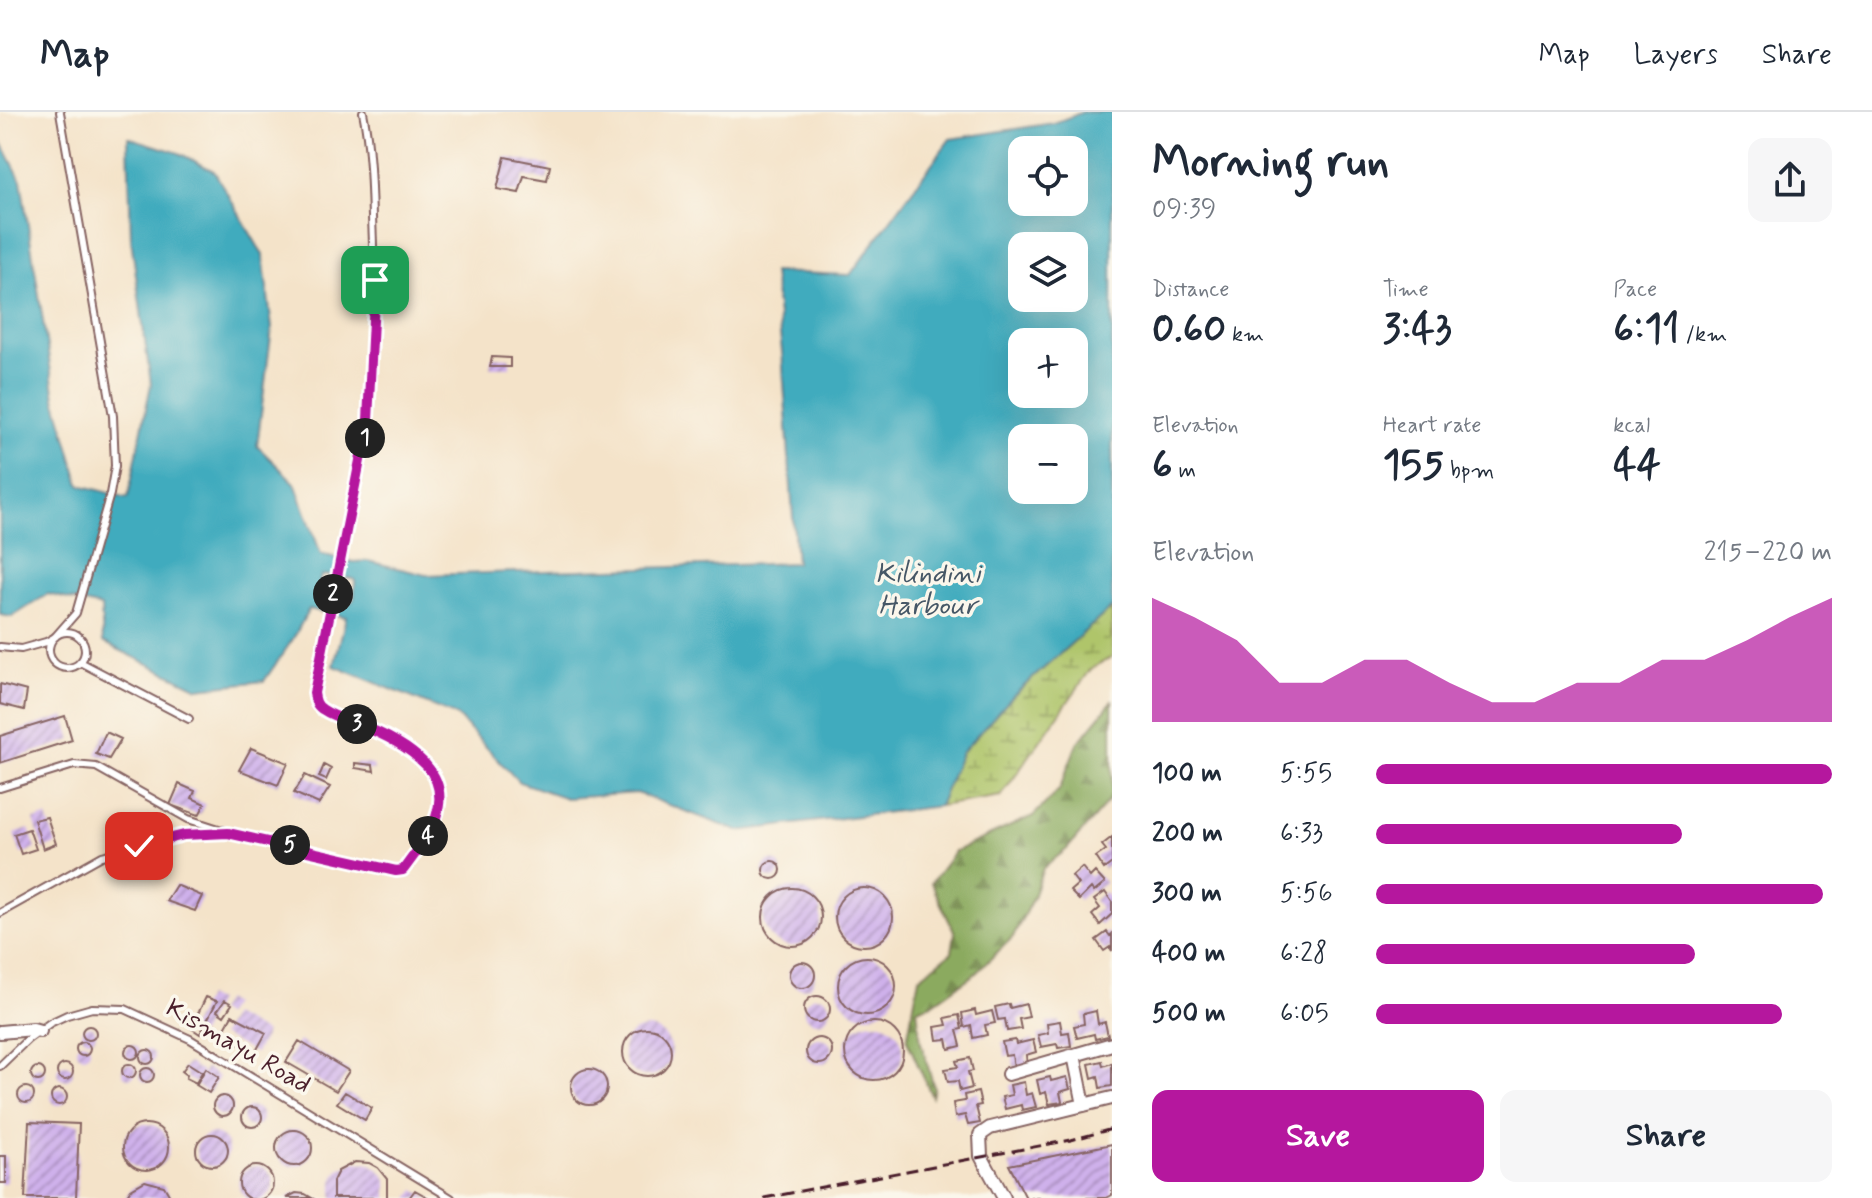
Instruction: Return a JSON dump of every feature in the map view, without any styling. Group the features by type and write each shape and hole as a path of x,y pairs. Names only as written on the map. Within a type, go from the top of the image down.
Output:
{"street":[{"path":"0,1032 40,1031"},
{"path":"1008,1074 1112,1044"},
{"path":"1074,1055 1084,1105"},
{"path":"1004,1198 981,1156 980,1135 990,1128 1112,1098"}],"lane":[{"path":"0,647 35,647 55,637 69,633 79,637 84,652 80,662 65,668 53,661 49,649 55,637 76,613 81,602 115,466 113,416 60,112"},
{"path":"0,788 74,765 96,767 188,819 228,833 396,871 403,870 430,834 440,801 440,787 434,774 413,752 315,703 315,679 368,420 372,376 375,280 370,171 363,112"},
{"path":"80,662 189,719"},
{"path":"0,913 102,856 184,835 228,833"},
{"name":"Kismayu Road","path":"0,1066 40,1031 67,1015 92,1008 125,1009 190,1039 451,1198"}],"green space":[{"path":"1112,607 1112,657 1091,669 1001,796 939,806 961,753 1014,695"},
{"path":"1112,701 1112,797 1067,849 1043,868 1013,937 976,973 932,1004 917,1009 921,1043 934,1087 932,1097 907,1040 919,978 952,952 955,933 931,883 955,851 1033,816 1059,790 1077,744"}],"water":[{"name":"Kilindini Harbour","path":"1083,112 1112,112 1112,607 1014,695 961,753 939,806 738,831 637,793 566,798 519,782 457,716 334,666 346,617 309,609 264,681 198,688 103,642 101,607 48,594 12,617 0,615 0,139 21,180 55,398 80,485 128,498 151,384 131,239 128,137 179,153 214,171 263,255 272,328 257,446 295,483 321,554 426,575 796,563 782,352 773,272 850,275 950,139 1054,123","holes":["321,576 353,579 354,599 349,604 316,596"]}],"building":[{"path":"505,157 550,166 547,180 524,176 519,193 497,189"},
{"path":"492,357 510,358 510,367 490,367"},
{"path":"0,684 27,691 24,710 0,704"},
{"path":"65,716 72,740 0,763 0,736"},
{"path":"106,732 121,739 109,759 96,754"},
{"path":"251,748 288,763 278,785 239,770"},
{"path":"355,763 373,765 374,771 355,768"},
{"path":"324,765 331,769 326,780 319,777"},
{"path":"305,775 330,787 319,804 294,793"},
{"path":"179,784 195,791 192,798 205,804 199,815 170,805"},
{"path":"47,817 56,844 43,849 34,820"},
{"path":"29,829 36,849 21,854 14,834"},
{"path":"1112,837 1112,863 1104,869 1096,857 1106,850 1102,845"},
{"path":"768,861 776,861 781,870 779,877 768,879 763,874 763,866"},
{"path":"1082,867 1090,877 1095,872 1105,883 1094,892 1091,888 1079,900 1070,891 1078,884 1072,876"},
{"path":"176,885 202,896 195,911 166,901"},
{"path":"792,888 813,896 821,917 813,938 792,946 771,938 763,917 771,896"},
{"path":"864,888 885,896 893,917 885,938 864,946 843,938 835,917 843,896"},
{"path":"1105,892 1112,902 1112,914 1100,925 1092,915 1100,908 1094,900"},
{"path":"1107,932 1110,936 1112,934 1112,951 1110,947 1104,951 1096,940"},
{"path":"867,957 888,965 896,986 888,1007 867,1015 846,1007 838,986 846,965"},
{"path":"802,962 811,966 815,975 811,984 802,988 793,984 789,975 793,966"},
{"path":"817,996 826,1000 830,1009 826,1018 817,1022 808,1018 804,1009 808,1000"},
{"path":"206,997 217,1001 200,1034 191,1028"},
{"path":"225,1000 232,1004 224,1016 217,1011"},
{"path":"1009,1004 1010,1008 1026,1004 1029,1017 1019,1019 1021,1029 1007,1031 1005,1019 998,1020 995,1007"},
{"path":"975,1010 976,1015 992,1011 995,1023 985,1025 987,1035 973,1038 971,1025 964,1027 962,1013"},
{"path":"1096,1011 1098,1024 1105,1022 1108,1036 1095,1039 1094,1034 1077,1038 1074,1026 1084,1024 1083,1014"},
{"path":"232,1015 266,1033 255,1053 221,1035"},
{"path":"959,1015 962,1029 957,1030 961,1046 949,1049 947,1039 937,1040 935,1027 947,1025 945,1018"},
{"path":"1060,1021 1062,1033 1069,1032 1071,1046 1058,1048 1057,1044 1041,1047 1038,1035 1048,1033 1047,1023"},
{"path":"874,1022 895,1030 903,1051 895,1072 874,1080 853,1072 845,1051 853,1030"},
{"path":"89,1026 96,1033 89,1040 82,1033"},
{"path":"647,1028 664,1035 671,1052 664,1069 647,1076 630,1069 623,1052 630,1035"},
{"path":"819,1038 828,1042 832,1051 828,1060 819,1064 810,1060 806,1051 810,1042"},
{"path":"1015,1040 1016,1044 1033,1040 1036,1052 1026,1055 1027,1065 1014,1067 1012,1055 1005,1056 1002,1042"},
{"path":"299,1041 349,1071 336,1091 286,1062"},
{"path":"83,1042 90,1049 83,1056 76,1049"},
{"path":"132,1045 139,1052 132,1059 125,1052"},
{"path":"147,1050 154,1057 147,1064 140,1057"},
{"path":"970,1058 973,1071 968,1072 972,1088 960,1091 958,1081 948,1082 945,1069 958,1067 956,1061"},
{"path":"1102,1061 1103,1066 1112,1063 1112,1086 1100,1088 1098,1076 1092,1078 1089,1064"},
{"path":"188,1063 202,1072 196,1083 186,1078 182,1071"},
{"path":"65,1064 71,1066 71,1078 65,1080 59,1078 57,1072 59,1066"},
{"path":"129,1064 136,1071 129,1078 122,1071"},
{"path":"38,1067 45,1074 38,1081 31,1074"},
{"path":"147,1068 154,1075 147,1082 140,1075"},
{"path":"206,1068 219,1077 209,1093 196,1085"},
{"path":"589,1069 602,1074 607,1087 602,1100 589,1105 576,1100 571,1087 576,1074"},
{"path":"1050,1077 1051,1081 1067,1077 1070,1089 1060,1092 1062,1102 1049,1104 1046,1092 1040,1094 1037,1080"},
{"path":"1024,1082 1026,1095 1032,1093 1036,1107 1022,1110 1021,1105 1005,1109 1002,1097 1012,1095 1010,1085"},
{"path":"26,1087 32,1089 32,1101 26,1103 20,1101 18,1095 20,1089"},
{"path":"59,1089 65,1091 65,1103 59,1105 53,1103 51,1097 53,1091"},
{"path":"345,1092 372,1108 365,1120 337,1103"},
{"path":"978,1092 981,1105 976,1106 980,1123 968,1125 965,1115 955,1117 953,1103 965,1101 964,1095"},
{"path":"223,1096 230,1099 233,1106 230,1113 223,1116 216,1113 213,1106 216,1099"},
{"path":"252,1107 259,1110 262,1117 259,1124 252,1127 245,1124 242,1117 245,1110"},
{"path":"29,1122 79,1124 76,1198 25,1198"},
{"path":"146,1124 163,1130 169,1147 163,1164 146,1170 129,1164 123,1147 129,1130"},
{"path":"294,1130 307,1135 312,1148 307,1161 294,1166 281,1161 276,1148 281,1135"},
{"path":"212,1134 223,1139 228,1150 223,1161 212,1166 201,1161 196,1150 201,1139"},
{"path":"1112,1144 1112,1195 1106,1198 1026,1198 1009,1165"},
{"path":"0,1156 6,1156 6,1183 0,1183"},
{"path":"355,1162 369,1163 378,1168 387,1179 387,1198 333,1198 333,1181 338,1171"},
{"path":"249,1167 263,1167 272,1176 272,1190 263,1199 249,1199 240,1190 240,1176"},
{"path":"145,1181 164,1186 171,1198 125,1198 131,1189"},
{"path":"415,1190 429,1198 409,1198"},
{"path":"296,1193 305,1194 312,1198 286,1198"}],"railway":[{"path":"764,1198 1071,1140 1112,1129"}],"route":[{"path":"139,846 184,835 228,833 396,871 403,870 430,834 440,801 440,787 434,774 413,752 368,728 322,709 315,703 314,693 368,420 375,280"}]}
